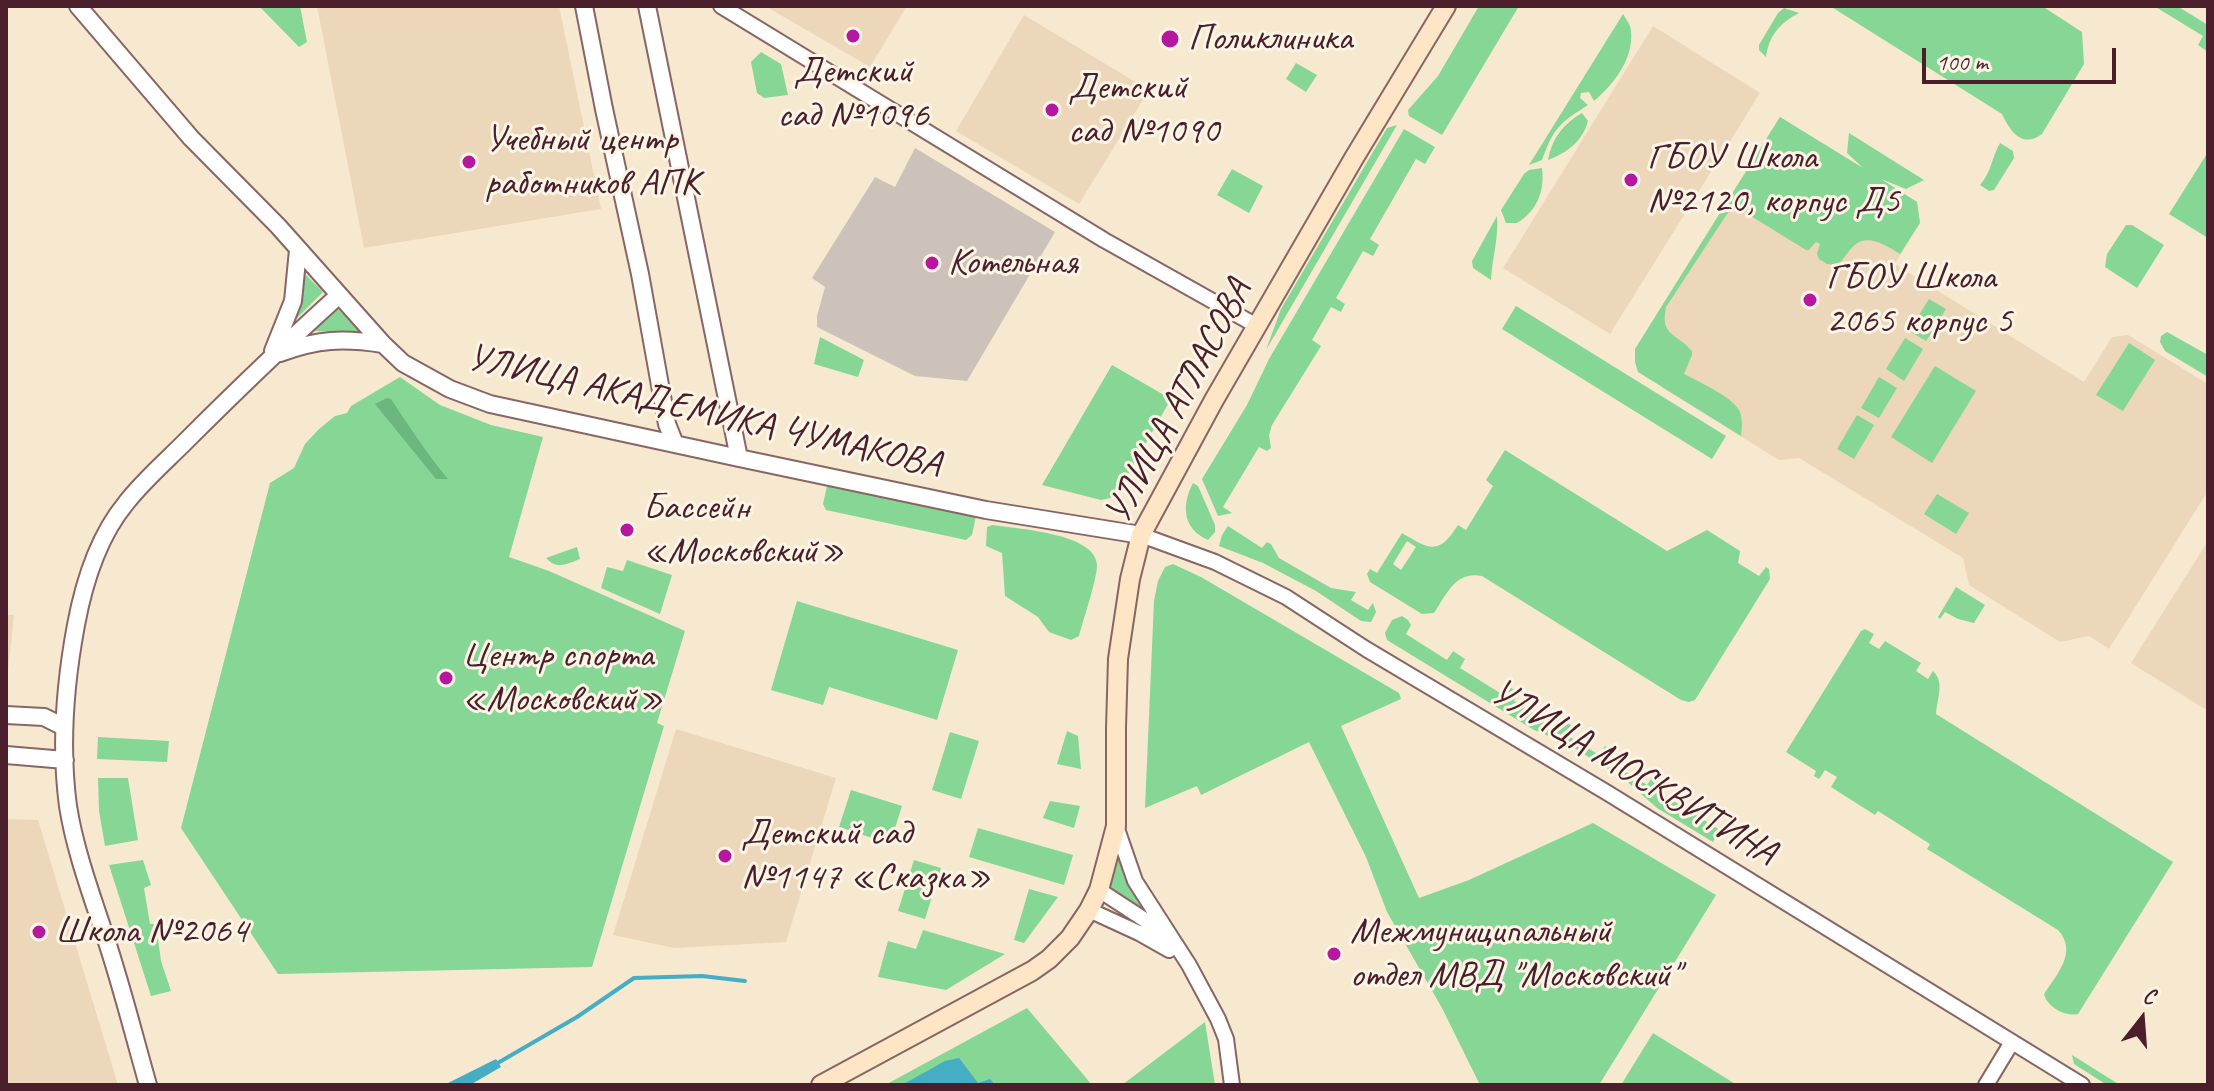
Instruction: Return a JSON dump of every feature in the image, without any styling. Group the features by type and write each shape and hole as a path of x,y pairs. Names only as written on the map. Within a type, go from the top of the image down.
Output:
{"main road":[{"name":"УЛИЦА АТЛАСОВА","path":"821,1085 957,1010 1017,981 1060,949 1089,910 1099,890 1116,826 1118,659 1130,579 1141,535 1257,326 1446,6"}],"street":[{"name":"УЛИЦА АКАДЕМИКА ЧУМАКОВА","path":"78,6 191,138 278,226 383,344 403,363 450,389 490,404 739,458 986,510 1141,535"},
{"path":"584,6 640,274 667,424 675,444"},
{"path":"647,6 739,458"},
{"path":"721,6 1104,240 1257,326"},
{"path":"271,356 293,301 298,250"},
{"path":"148,1085 69,807 64,727 80,603 90,569 109,527 125,503 271,356 338,296"},
{"path":"271,356 327,340 383,344"},
{"name":"УЛИЦА МОСКВИТИНА","path":"1141,535 1215,562 1286,597 1366,649 1606,792 2082,1085"},
{"path":"6,715 44,717 64,727"},
{"path":"6,755 65,760"},
{"path":"1116,826 1135,881 1218,1019 1226,1039 1232,1085"},
{"path":"1099,890 1145,920 1183,959"},
{"path":"1089,910 1139,933 1183,959"},
{"path":"1986,1085 2012,1042"}],"shaded area":[{"name":"Учебный центр работников АПК","path":"317,6 559,6 601,209 364,248"},
{"name":"Детский сад №1096","path":"765,6 907,6 870,67"},
{"name":"Детский сад №1090","path":"1024,15 1149,90 1079,204 956,131"},
{"name":"ГБОУ Школа №2120, корпус Д5","path":"1653,26 1760,93 1610,334 1503,268"},
{"path":"1780,117 1917,202 1920,223 1895,264 2084,382 2112,337 2128,335 2208,384 2208,491 2109,649 2089,636 2060,642 1969,585 1963,558 1799,458 1779,460 1661,387 1659,364 1635,349"},
{"path":"915,148 1055,232 967,381 915,376 817,327 825,287 812,278 875,177 895,187"},
{"path":"2208,541 2208,711 2131,663"},
{"path":"6,615 14,615 6,690"},
{"name":"Детский сад №1147 «Сказка»","path":"676,729 836,778 786,942 674,948 613,935"},
{"name":"Школа №2064","path":"6,819 38,820 118,1085 6,1085"}],"green space":[{"path":"259,6 300,6 307,42 299,47"},
{"path":"1479,6 1519,6 1442,135 1409,116 1408,110 1438,76"},
{"path":"1830,6 2042,6 2082,32 2084,64 2042,134 2023,139 2013,132 2002,114"},
{"path":"2154,6 2177,6 2208,25 2208,52 2198,45 2203,36"},
{"path":"1784,8 1799,13 1776,30 1766,57 1759,50 1759,45"},
{"path":"1623,14 1630,27 1631,41 1621,70 1594,101 1589,92 1581,93 1580,98 1588,105 1559,127 1542,160 1529,165"},
{"path":"761,52 781,64 788,95 764,98 757,93 751,62"},
{"path":"1296,63 1317,75 1306,92 1286,79"},
{"path":"1582,113 1588,121 1578,140 1568,150 1548,160 1559,132"},
{"path":"1780,117 1863,168 1847,153 1849,133 1924,180 1906,189 1881,179 1917,202 1920,223 1900,254 1867,240 1853,246 1838,265 1827,264 1817,254 1820,244 1816,242 1806,250 1733,205 1666,307 1665,323 1670,333 1692,351 1684,374 1714,390 1739,410 1741,436 1638,372 1635,349"},
{"path":"1397,125 1266,350 1281,309 1387,128"},
{"path":"1404,129 1435,147 1425,164 1416,159 1370,239 1379,245 1373,256 1363,251 1336,298 1345,304 1341,312 1331,307 1312,340 1321,346 1272,425 1269,435 1271,448 1267,451 1259,447 1223,507 1232,513 1218,516 1202,479"},
{"path":"2000,143 2013,151 2014,158 1994,190 1989,191 1980,185"},
{"path":"2208,152 2208,238 2169,214"},
{"path":"1542,168 1541,192 1530,213 1517,223 1506,223 1501,210 1524,174"},
{"path":"1232,169 1263,186 1249,213 1217,195"},
{"path":"1497,216 1491,280 1473,268 1472,261"},
{"path":"2126,225 2132,225 2164,245 2137,288 2105,267 2107,254"},
{"path":"305,274 323,292 296,319"},
{"path":"1929,299 1946,309 1926,341 1909,331"},
{"path":"1516,306 1726,436 1712,459 1502,329"},
{"path":"338,309 361,333 314,331"},
{"path":"2167,332 2208,355 2208,377 2165,351 2160,342 2161,336"},
{"path":"820,337 864,360 858,377 814,364"},
{"path":"1905,338 1923,349 1904,381 1886,369"},
{"path":"2129,343 2155,360 2123,411 2096,395"},
{"path":"1112,365 1171,399 1118,492 1101,500 1042,485"},
{"path":"1935,366 1976,391 1932,463 1891,437"},
{"name":"Центр спорта «Московский»","path":"400,377 440,405 491,425 543,437 509,557 549,571 685,631 657,723 664,726 592,967 278,974 181,828 270,483 294,468 305,444 319,429"},
{"path":"1879,377 1897,388 1879,418 1861,408"},
{"path":"391,399 448,479 436,479 375,404"},
{"path":"1857,415 1874,425 1854,459 1837,449"},
{"path":"1505,450 1667,551 1707,530 1740,551 1738,563 1759,576 1766,567 1769,569 1770,579 1695,700 1681,700 1482,576 1473,575 1458,580 1434,613 1422,614 1370,582 1367,574 1370,569 1377,573 1402,533 1433,547 1445,541 1458,525 1466,530 1493,486 1486,480","holes":["1407,541 1416,547 1401,570 1393,564"]},
{"path":"831,482 971,513 976,516 972,535 966,540 826,510 823,504"},
{"path":"1193,483 1198,486 1215,525 1215,532 1208,540 1193,530 1187,516 1187,500"},
{"path":"1937,494 1969,513 1956,534 1924,514"},
{"path":"993,525 1053,534 1083,545 1093,554 1097,570 1079,636 1071,640 1049,632 1038,617 1005,596 1002,553 986,546 987,527"},
{"path":"1228,526 1262,548 1267,542 1271,544 1279,558 1331,588 1356,592 1351,600 1368,610 1373,603 1376,612 1371,622 1361,621 1316,591 1263,563 1219,546"},
{"path":"577,547 580,559 571,563 558,565 546,558"},
{"path":"627,560 672,575 660,614 601,588 607,567 623,571"},
{"path":"1173,564 1201,577 1399,693 1401,699 1341,726 1419,898 1469,880 1593,823 1716,895 1599,1085 1480,1085 1442,1008 1387,912 1366,857 1309,742 1201,795 1197,786 1145,808 1154,601 1165,567"},
{"path":"1956,587 1985,605 1974,623 1945,612 1940,619 1938,617"},
{"path":"797,601 958,650 937,720 829,687 823,705 771,690"},
{"path":"1402,616 1411,625 1406,634 1447,660 1453,651 1465,659 1460,668 1500,693 1506,685 1519,693 1514,701 1554,726 1560,718 1572,726 1567,735 1599,755 1605,746 1619,755 1613,764 1647,785 1653,776 1664,783 1659,792 1720,830 1713,842 1657,808 1623,778 1566,743 1534,730 1387,640 1385,633 1392,620"},
{"path":"1865,629 1874,634 1869,643 1879,649 1885,641 1921,663 1916,671 1928,679 1933,671 1937,675 1936,714 2173,862 2078,1014 2057,1010 2044,994 2066,955 2064,938 2058,930 1927,849 1930,844 1878,811 1875,815 1831,787 1837,777 1825,770 1819,779 1814,776 1816,771 1786,752"},
{"path":"1067,731 1078,736 1081,769 1057,764"},
{"path":"950,732 979,741 961,799 932,790"},
{"path":"98,737 169,741 167,762 97,759"},
{"path":"98,778 128,778 138,840 105,846"},
{"path":"851,790 902,806 890,844 839,827"},
{"path":"1050,801 1080,806 1074,828 1043,818"},
{"path":"978,828 1073,855 1064,885 969,857"},
{"path":"1118,850 1125,875 1146,913 1107,890"},
{"path":"143,860 151,885 144,888 150,924 156,924 161,961 171,991 151,996 109,865"},
{"path":"914,860 941,868 925,919 898,911"},
{"path":"1029,889 1058,897 1024,943 1014,940"},
{"path":"923,930 1005,954 946,990 878,977 888,941 916,949"},
{"path":"1027,1008 1092,1085 885,1085"},
{"path":"1205,1022 1215,1085 1122,1085"},
{"path":"1653,1033 1737,1085 1621,1085"},
{"path":"2072,1055 2120,1085 2107,1085 2074,1064"}],"water":[{"path":"959,1058 978,1083 990,1079 995,1085 902,1085 945,1061"},
{"path":"496,1059 501,1067 470,1085 444,1085"}],"waterway":[{"path":"496,1064 577,1017 634,978 702,976 745,981"}],"place":[{"name":"Детский сад №1096","path":"853,36"},
{"name":"Поликлиника","path":"1170,39"},
{"name":"Детский сад №1090","path":"1052,110"},
{"name":"Учебный центр работников АПК","path":"469,162"},
{"name":"ГБОУ Школа №2120, корпус Д5","path":"1631,180"},
{"name":"Котельная","path":"932,263"},
{"name":"ГБОУ Школа 2065 корпус 5","path":"1810,300"},
{"name":"Бассейн «Московский»","path":"627,530"},
{"name":"Центр спорта «Московский»","path":"446,678"},
{"name":"Детский сад №1147 «Сказка»","path":"725,856"},
{"name":"Школа №2064","path":"39,932"},
{"name":"Межмуниципальный отдел МВД \"Московский\"","path":"1334,954"}]}
